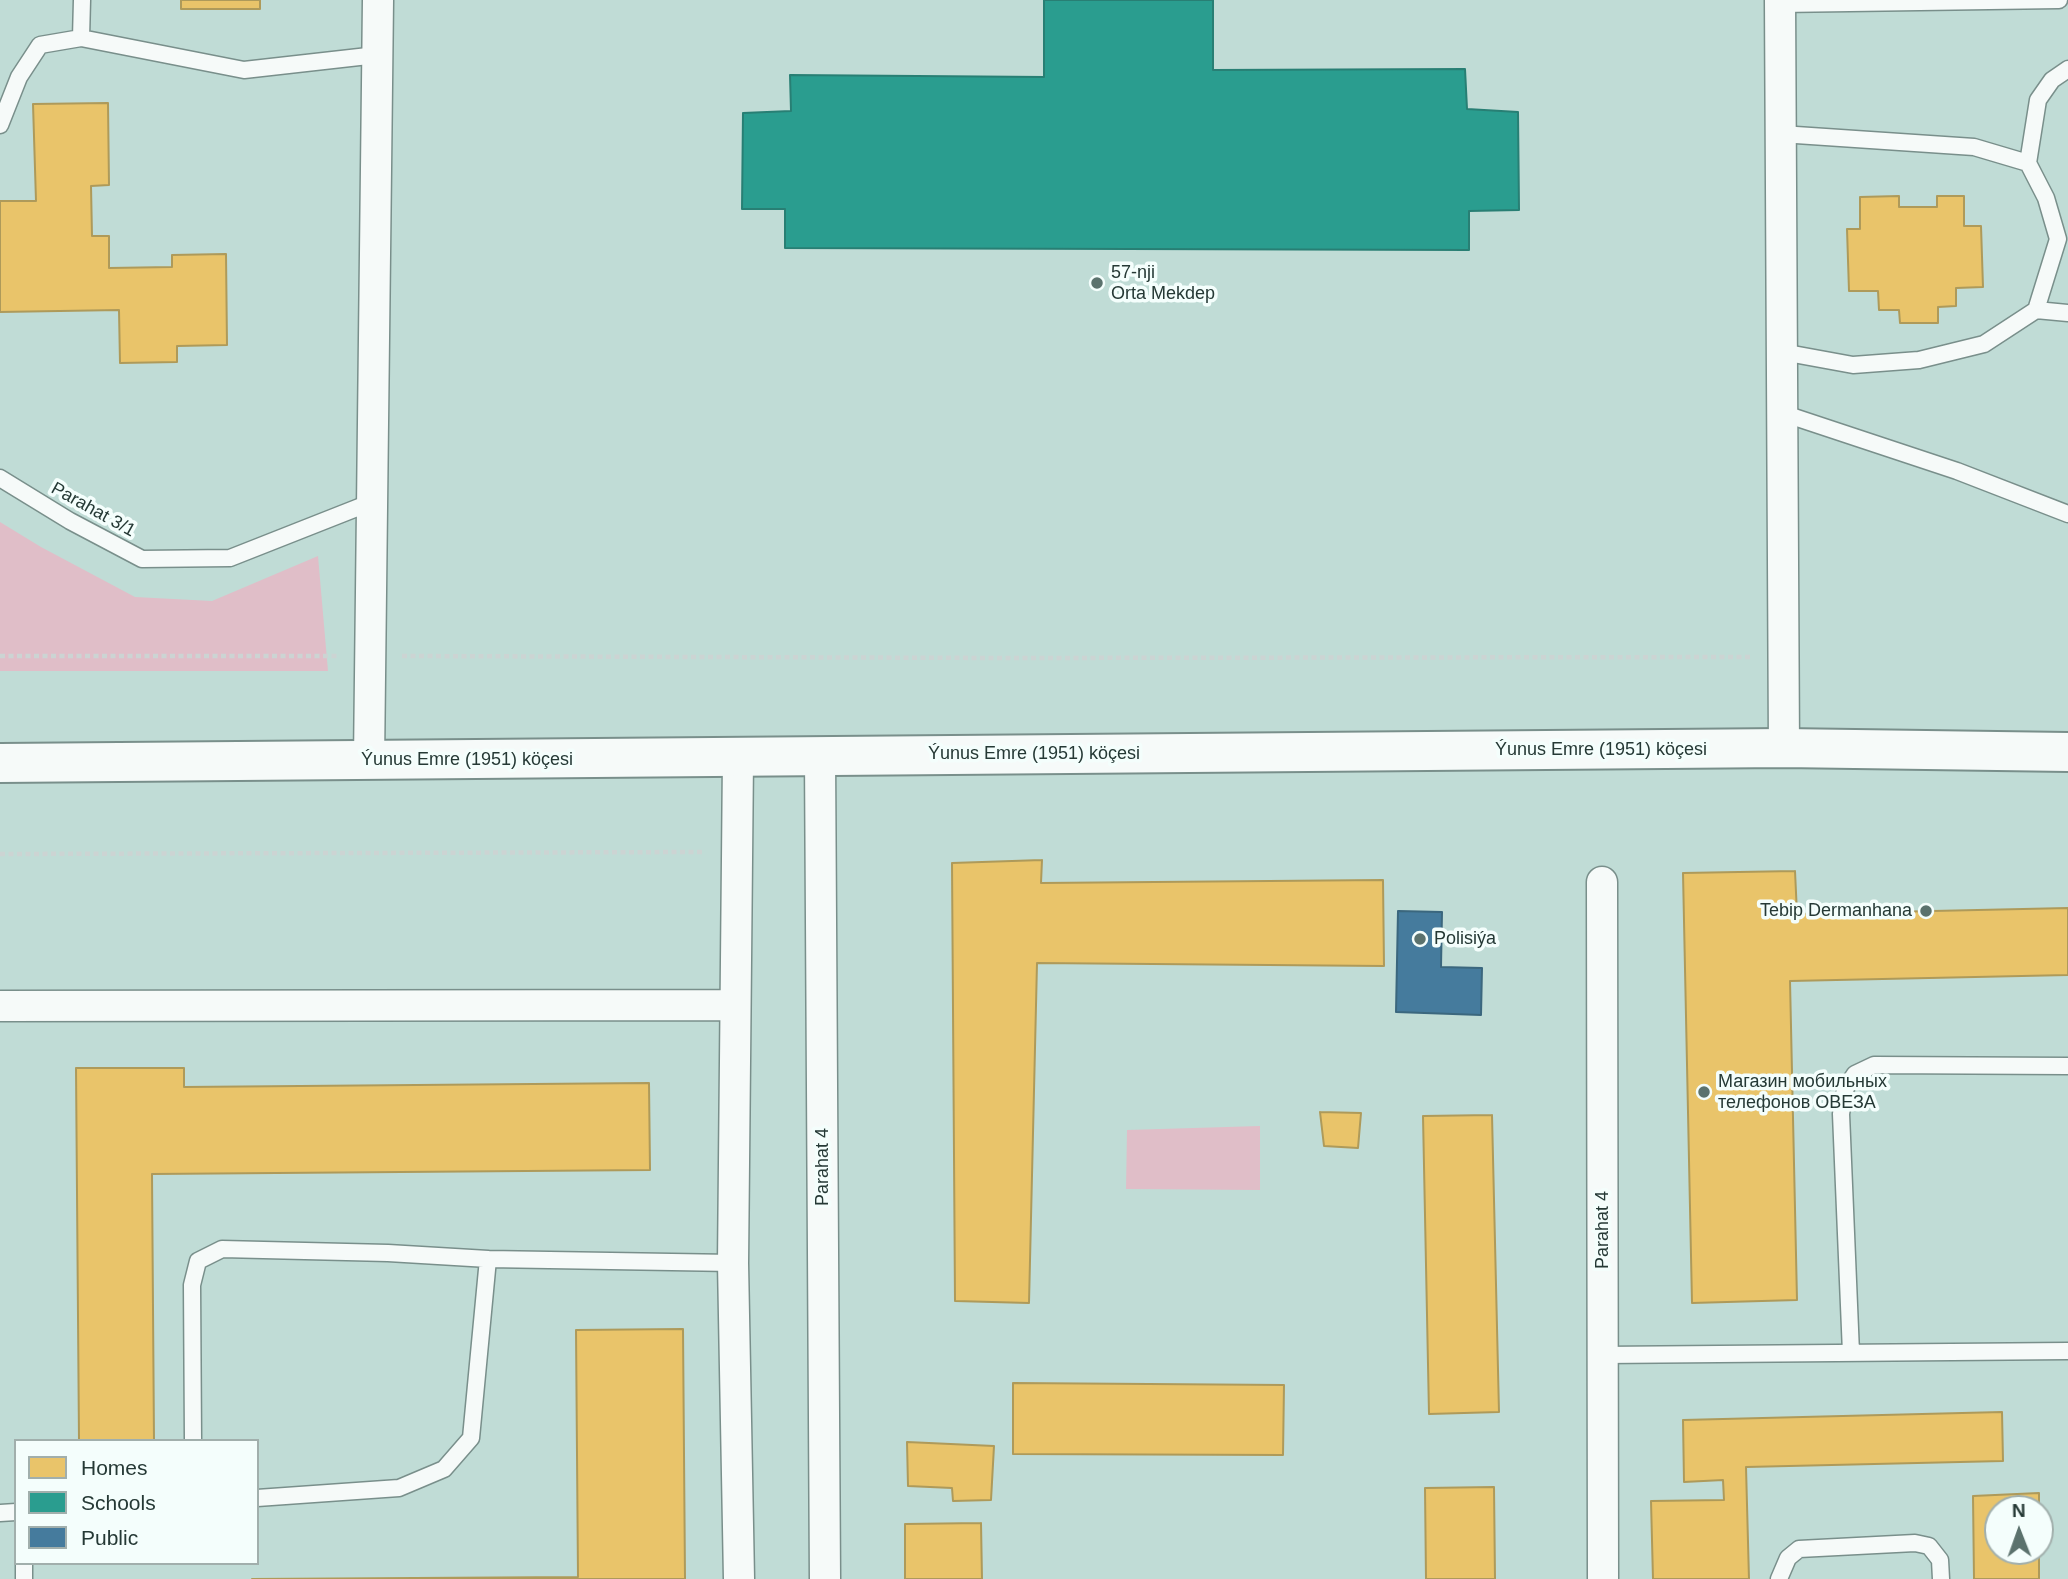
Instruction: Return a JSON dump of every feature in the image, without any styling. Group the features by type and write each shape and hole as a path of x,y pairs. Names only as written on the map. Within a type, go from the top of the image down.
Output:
{"street":[{"path":"369,761 377,0"},
{"path":"1780,2 1784,748"},
{"name":"Ýunus Emre (1951) köçesi","path":"0,763 1784,748 2068,752"},
{"name":"Parahat 4","path":"820,756 825,1579"},
{"path":"737,758 733,1263 738,1579"},
{"name":"Parahat 4","path":"1602,882 1603,1579"},
{"path":"0,1006 736,1005"}],"lane":[{"path":"81,38 82,0"},
{"path":"1780,2 2059,0"},
{"path":"0,125 19,77 40,45 81,38 244,69 377,55"},
{"path":"1782,352 1853,365 1919,360 1984,344 2036,310 2063,239 2028,163 2038,100 2052,79 2068,69"},
{"path":"1781,134 1974,147 2028,163"},
{"path":"2036,310 2068,313"},
{"path":"1782,414 1957,471 2068,514"},
{"name":"Parahat 3/1","path":"0,478 70,521 142,559 230,558 372,502"},
{"path":"1851,1353 1841,1114 1845,1089 1855,1074 1874,1065 2068,1066"},
{"path":"193,1439 192,1285 198,1261 222,1249 387,1253 488,1259 733,1263"},
{"path":"259,1498 400,1488 444,1469 471,1438 488,1259"},
{"path":"1603,1355 2068,1351"},
{"path":"1779,1579 1788,1558 1799,1549 1915,1543 1929,1546 1940,1560 1941,1579"}],"path":[{"path":"0,656 1784,657"},
{"path":"0,854 737,852"}],"shaded area":[{"path":"0,522 135,597 212,601 318,556 328,671 0,671"},
{"path":"1260,1126 1260,1190 1126,1189 1127,1130"}],"building: Homes":[{"path":"181,0 260,0 260,9 181,9"},
{"path":"108,103 109,185 91,186 92,236 109,236 109,268 172,267 172,255 226,254 227,345 177,346 177,362 120,363 119,310 0,312 0,201 36,201 33,104"},
{"path":"1899,196 1899,207 1937,207 1937,196 1964,196 1964,226 1981,226 1983,287 1956,288 1956,306 1938,307 1938,323 1900,323 1899,310 1879,310 1878,291 1849,291 1847,229 1860,229 1860,197"},
{"path":"1042,860 1041,883 1383,880 1384,966 1037,963 1029,1303 955,1301 952,863"},
{"path":"1795,871 1797,914 2068,908 2068,975 1790,981 1797,1300 1692,1303 1683,873"},
{"path":"76,1068 184,1068 184,1087 649,1083 650,1170 152,1174 154,1439 79,1439"},
{"path":"1320,1112 1361,1113 1358,1148 1324,1146"},
{"path":"1492,1115 1499,1412 1429,1414 1423,1116"},
{"path":"683,1329 685,1579 252,1579 578,1577 576,1330"},
{"path":"1013,1383 1284,1385 1283,1455 1013,1454"},
{"path":"2002,1412 2003,1461 1746,1467 1749,1579 1653,1579 1651,1501 1724,1500 1723,1480 1684,1482 1683,1420"},
{"path":"907,1442 994,1446 991,1500 953,1501 952,1488 908,1486"},
{"path":"1494,1487 1495,1579 1426,1579 1425,1488"},
{"path":"2039,1493 2039,1495 1995,1495"},
{"path":"1973,1496 1984,1496 1984,1565 2039,1565 2039,1579 1974,1579"},
{"path":"981,1523 982,1579 905,1579 905,1524"}],"building: Schools":[{"path":"1044,0 1213,0 1213,70 1465,69 1467,109 1518,112 1519,210 1469,211 1469,250 785,248 785,209 742,209 743,113 791,111 790,75 1044,77"}],"building: Public":[{"name":"Polisiýa","path":"1398,911 1442,912 1441,967 1482,968 1481,1015 1396,1012"}],"place":[{"name":"57-nji Orta Mekdep","path":"1097,283"},
{"name":"Tebip Dermanhana","path":"1926,911"},
{"name":"Polisiýa","path":"1420,939"},
{"name":"Магазин мобильных телефонов ОВЕЗА","path":"1704,1092"}]}
